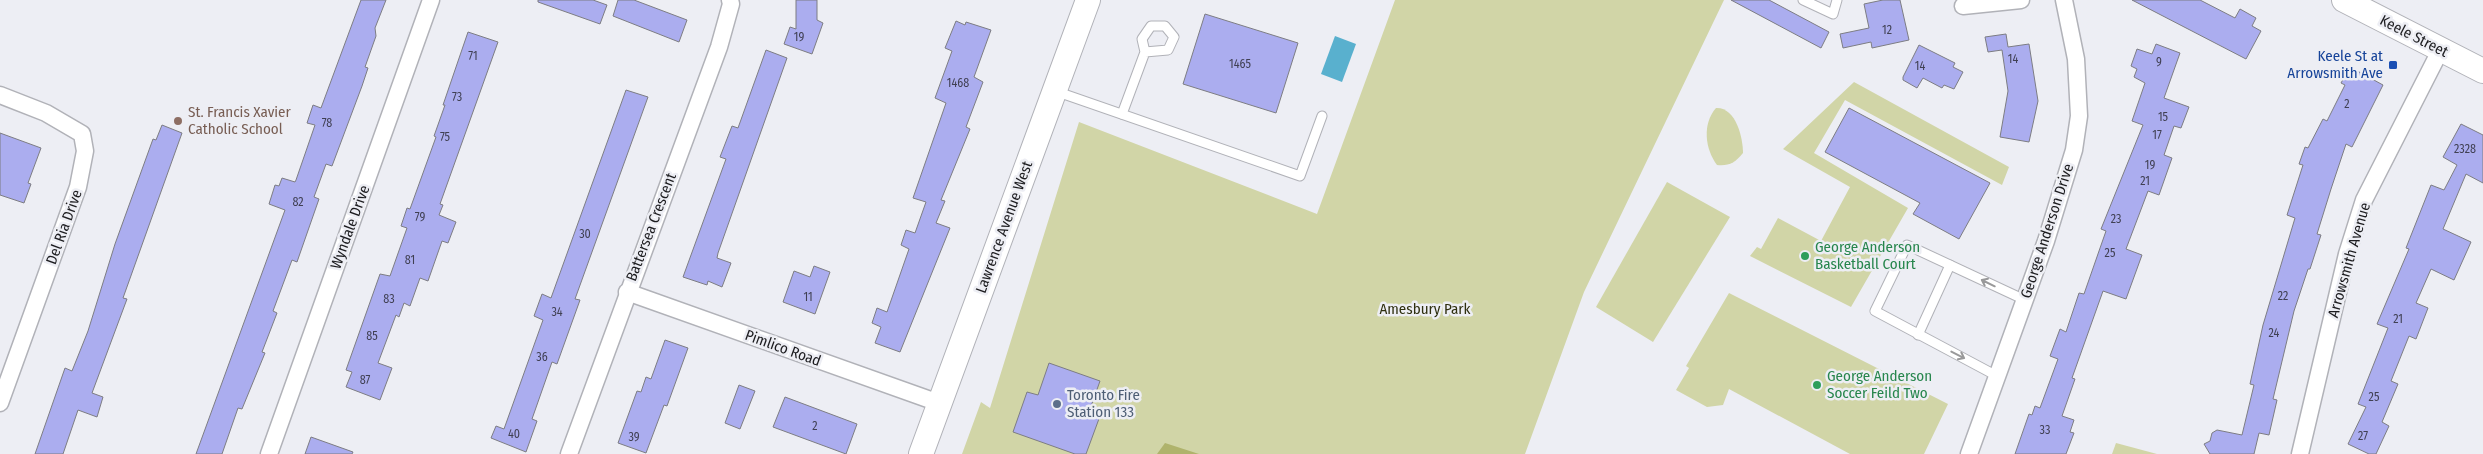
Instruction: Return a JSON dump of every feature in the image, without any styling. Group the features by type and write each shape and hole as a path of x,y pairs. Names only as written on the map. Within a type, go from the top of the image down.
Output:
{"main road":[{"name":"Lawrence Avenue West","path":"921,454 1088,0"},
{"name":"Keele Street","path":"2344,0 2369,6 2440,50 2483,71"}],"street":[{"name":"Wyndale Drive","path":"269,454 431,0"},
{"name":"Battersea Crescent","path":"568,454 719,47 731,4 730,0"},
{"path":"1963,6 2021,0"},
{"name":"George Anderson Drive","path":"1968,454 2046,241 2074,150 2079,116 2076,58 2064,0"},
{"name":"Arrowsmith Avenue","path":"2300,454 2347,254 2364,200 2440,50"},
{"name":"Del Ria Drive","path":"0,95 46,113 82,134 86,151 78,187 0,403"},
{"name":"Pimlico Road","path":"627,292 939,403"}],"lane":[{"path":"1804,0 1833,14 1838,0"},
{"path":"1122,114 1145,52"},
{"path":"1055,90 1300,176 1322,116"},
{"path":"1997,376 1875,312 1907,245 2025,300"},
{"path":"1918,335 1950,265"}],"green space":[{"name":"Amesbury Park","path":"1395,0 1724,0 1584,292 1525,454 962,454 981,402 990,408 1079,122 1317,214"},
{"path":"1854,82 2009,167 2002,185 1845,100 1814,153 1908,208 1851,307 1750,256 1757,247 1761,249 1778,218 1821,241 1850,187 1783,149"},
{"path":"1716,108 1729,112 1737,124 1742,140 1743,153 1732,163 1725,165 1717,165 1708,144 1707,129"},
{"path":"1667,182 1730,217 1653,342 1596,307"},
{"name":"George Anderson Soccer Feild Two","path":"1729,293 1948,404 1924,454 1850,454 1729,389 1723,405 1707,407 1676,390 1689,368 1686,366"},
{"path":"1165,443 1199,454 1157,454"},
{"path":"2116,443 2157,454 2112,454"}],"water":[{"path":"1335,36 1356,44 1342,82 1321,74"}],"building":[{"path":"361,0 386,0 375,28 376,36 365,67 368,68 362,86 332,166 326,164 314,197 319,199 297,262 292,260 273,311 277,313 262,352 265,353 242,409 238,408 222,454 196,454 285,210 269,204 275,185 279,186 282,178 295,182 296,180 315,125 307,123 313,105 321,108"},
{"path":"538,0 593,0 607,5 600,24 538,2"},
{"path":"618,0 634,0 687,20 679,42 613,16"},
{"path":"796,0 817,0 817,20 823,23 812,54 784,44 790,27 796,29"},
{"path":"1731,0 1769,0 1829,32 1821,48"},
{"path":"1883,0 1900,0 1909,40 1872,48 1871,42 1843,48 1840,34 1869,28 1864,4"},
{"path":"2132,0 2200,0 2235,18 2240,9 2256,18 2252,26 2261,31 2246,59"},
{"path":"1205,14 1298,43 1276,113 1183,84"},
{"path":"956,21 965,25 966,22 991,30 974,77 983,82 966,127 970,129 941,200 945,201 936,223 950,228 900,352 875,343 881,327 872,323 877,308 887,312 909,249 901,245 906,230 915,233 926,202 913,198 946,103 935,98 952,51 945,48"},
{"path":"468,32 498,42 440,204 443,205 439,215 456,222 448,243 442,241 428,281 420,278 410,306 404,303 399,317 396,315 378,363 392,368 380,400 346,387 352,372 346,370 380,274 390,276 407,228 401,226 407,208 410,209 436,137 434,136 445,105 443,105"},
{"path":"2006,34 2008,47 2029,44 2038,101 2029,142 2000,137 2008,91 2002,50 1988,52 1985,37"},
{"path":"2156,44 2180,53 2164,98 2189,107 2181,128 2174,126 2164,155 2172,158 2159,195 2148,191 2126,249 2142,255 2126,299 2103,291 2072,378 2075,379 2062,416 2074,420 2070,432 2074,433 2066,454 2015,454 2029,414 2032,415 2035,406 2040,408 2058,359 2050,356 2060,329 2066,332 2079,293 2084,294 2106,231 2101,229 2143,125 2132,121 2145,83 2134,77 2137,69 2131,66 2137,49 2152,54"},
{"path":"1919,45 1955,63 1953,67 1963,72 1954,89 1944,85 1942,88 1923,78 1917,88 1903,80"},
{"path":"766,50 787,58 718,253 717,258 731,263 722,287 708,281 707,285 683,277 726,159 720,157 732,126 738,128"},
{"path":"2350,67 2383,85 2352,147 2346,144 2331,189 2317,234 2321,235 2294,311 2273,399 2277,400 2269,435 2259,433 2254,454 2210,454 2204,444 2210,441 2212,433 2217,430 2242,435 2254,385 2250,384 2263,325 2295,218 2287,215 2303,165 2299,164 2305,147 2308,148 2323,119 2327,121 2345,85 2341,83"},
{"path":"626,90 648,97 575,299 580,300 557,364 552,362 532,419 537,421 526,452 491,438 496,426 504,429 543,320 534,316 542,294 551,298"},
{"path":"1849,108 1990,183 1959,239 1913,214 1920,203 1825,152"},
{"path":"2461,124 2483,135 2483,183 2466,174 2443,229 2471,242 2454,280 2431,269 2416,303 2428,308 2416,339 2409,336 2391,381 2398,384 2382,422 2389,426 2376,454 2369,454 2348,444 2366,407 2358,404 2388,328 2377,324 2409,249 2406,248 2431,185 2444,190 2457,165 2443,157"},
{"path":"162,125 182,133 123,298 127,299 92,393 103,397 97,417 78,410 63,454 35,454 65,368 72,371 88,331 115,244 153,139 156,140"},
{"path":"0,133 41,148 28,183 31,184 24,203 0,195"},
{"path":"814,266 830,272 815,314 783,302 794,271 810,277"},
{"path":"665,340 688,348 667,406 664,405 646,453 618,443 637,391 641,392 646,377 651,379"},
{"name":"Toronto Fire Station 133","path":"1049,363 1100,381 1089,412 1100,416 1086,454 1075,454 1013,432 1027,392 1038,395"},
{"path":"739,385 755,391 740,429 725,423"},
{"path":"785,397 857,424 846,454 773,427"},
{"path":"311,437 353,452 352,454 305,454"}],"place":[{"name":"Keele St at Arrowsmith Ave","path":"2393,65"},
{"name":"St. Francis Xavier Catholic School","path":"178,121"},
{"name":"George Anderson Basketball Court","path":"1805,256"},
{"name":"George Anderson Soccer Feild Two","path":"1817,385"},
{"name":"Toronto Fire Station 133","path":"1057,404"}]}
